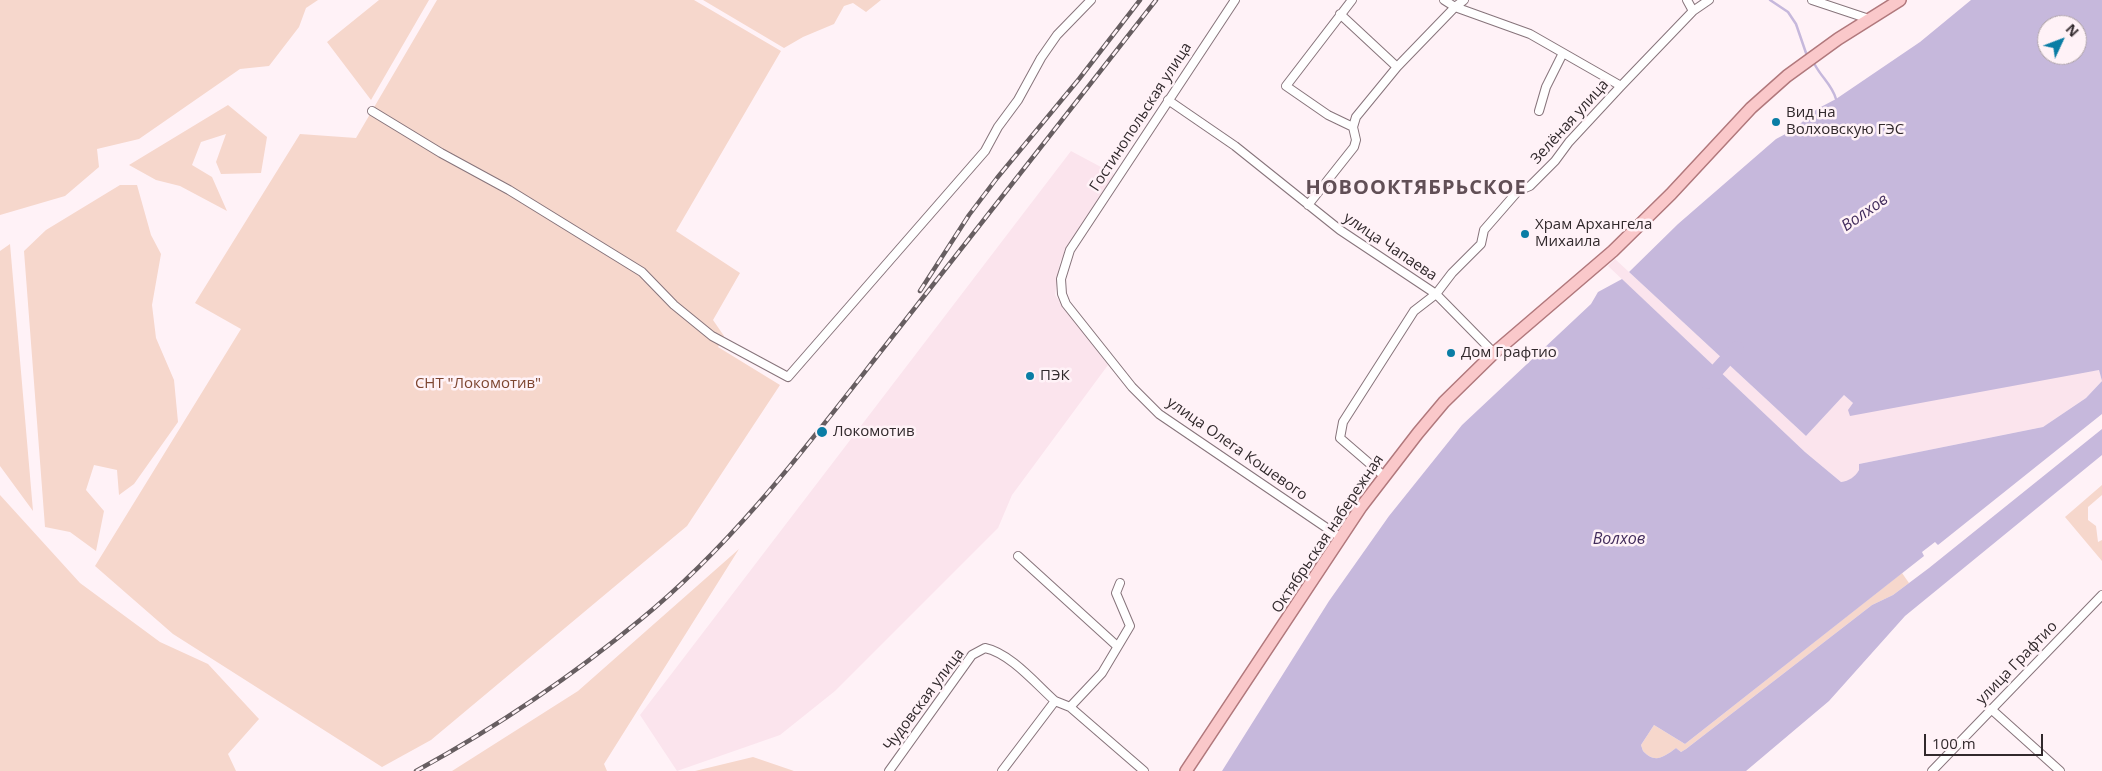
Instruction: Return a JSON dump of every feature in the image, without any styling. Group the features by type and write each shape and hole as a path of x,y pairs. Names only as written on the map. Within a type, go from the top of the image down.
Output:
{"main road":[{"name":"Октябрьская набережная","path":"1186,771 1340,538 1384,476 1444,402 1494,353 1613,251 1671,194 1751,108 1787,76 1838,39 1900,0"}],"street":[{"path":"372,111 441,153 509,190 642,272 674,305 712,336 788,377 985,152 998,127 1018,100 1041,58 1058,35 1091,0"},
{"name":"Гостинопольская улица","path":"1070,250 1235,0"},
{"path":"1352,0 1286,86 1328,114 1353,127"},
{"path":"1444,0 1455,7 1530,34 1621,86"},
{"path":"1308,204 1354,147 1356,140 1353,127 1356,117 1397,67 1464,0"},
{"path":"1687,0 1693,11"},
{"name":"Зелёная улица","path":"1384,476 1340,438 1343,422 1414,311 1436,294 1481,244 1484,230 1518,191 1530,186 1555,161 1569,142 1621,86 1693,11 1708,0"},
{"path":"1812,0 1869,19"},
{"path":"1340,14 1397,67"},
{"path":"1540,111 1546,87 1563,53"},
{"name":"улица Чапаева","path":"1168,100 1181,107 1235,146 1340,230 1436,294 1494,353"},
{"name":"улица Олега Кошевого","path":"1070,250 1061,279 1062,294 1066,304 1132,386 1159,414 1340,538"},
{"path":"1018,556 1117,646"},
{"path":"1070,707 1102,673 1130,626 1116,593 1120,583"},
{"name":"улица Графтио","path":"1932,771 2102,595"},
{"name":"Чудовская улица","path":"888,771 972,655 985,648 994,650 1009,659 1054,701"},
{"path":"1002,771 1054,701 1070,707 1144,771"},
{"path":"1992,709 2060,771"}],"shaded area":[{"path":"1071,151 1114,174 1060,262 1055,295 1108,365 1012,495 998,528 835,691 780,735 677,771 640,715"},
{"path":"1615,259 1806,436 1844,395 1853,403 2099,370 2102,381 2086,398 2043,427 1859,464 1859,470 1856,475 1848,481 1841,482 1805,452 1608,266"}],"green space":[{"path":"0,0 318,0 306,8 299,27 269,66 240,69 139,139 97,149 99,167 65,196 0,215"},
{"path":"379,0 429,0 371,100 327,42"},
{"name":"СНТ \"Локомотив\"","path":"437,0 694,0 781,51 676,231 740,273 713,320 724,336 718,347 780,385 687,526 431,740 382,767 173,634 95,566 241,329 195,303 300,134 356,138"},
{"path":"703,0 881,0 866,12 853,3 844,6 834,24 803,37 784,48"},
{"path":"228,105 267,137 261,173 221,174 216,162 226,134 201,142 192,165 212,177 227,211 180,186 156,180 129,165"},
{"path":"120,185 137,185 151,235 161,254 152,305 156,338 174,380 178,422 134,484 119,495 117,470 94,465 86,490 104,511 96,551 70,532 45,527 24,251 46,230"},
{"path":"10,244 33,511 0,466 0,251"},
{"path":"2102,485 2102,495 2088,507 2088,520 2096,526 2098,542 2102,540 2102,561 2065,517"},
{"path":"0,495 80,583 160,642 208,664 259,719 228,754 236,771 0,771"},
{"path":"739,549 604,764 607,771 452,771 578,691"},
{"path":"1902,573 1909,583 1893,595 1872,605 1686,749 1681,752 1676,748 1660,758 1647,755 1643,751 1641,745 1654,725 1685,744"},
{"path":"753,757 794,771 695,771"}],"water":[{"path":"1971,0 2102,0 2102,381 2099,370 1850,416 1848,410 1853,403 1844,395 1806,436 1629,272 1678,224 1776,139 1793,130 1817,109 1836,99 1920,42"},
{"name":"Волхов","path":"1622,279 1805,452 1841,482 1849,480 1856,475 1859,470 1859,464 2043,427 2086,398 2102,381 2102,414 1938,545 1935,542 1922,552 1924,556 1685,744 1654,725 1641,745 1647,755 1656,758 1660,758 1676,748 1681,752 1686,749 1872,605 1893,595 1929,568 2102,429 2102,455 1905,616 1829,701 1746,771 1222,771 1329,601 1389,516 1462,425 1591,304 1598,292"}],"waterway":[{"path":"1770,0 1788,12 1796,24 1806,53"},
{"path":"1815,65 1836,99"},
{"name":"Волхов","path":"1706,382 1737,348"}],"railway":[{"path":"920,291 969,215 1140,0"},
{"path":"416,771 532,701 587,662 640,620 709,557 802,452 1156,0"}],"place":[{"name":"Вид на Волховскую ГЭС","path":"1776,122"},
{"name":"Храм Архангела Михаила","path":"1525,234"},
{"name":"Дом Графтио","path":"1451,353"},
{"name":"ПЭК","path":"1030,376"},
{"name":"Локомотив","path":"822,432"}],"district":[{"name":"НОВООКТЯБРЬСКОЕ","path":"1416,188"}]}
